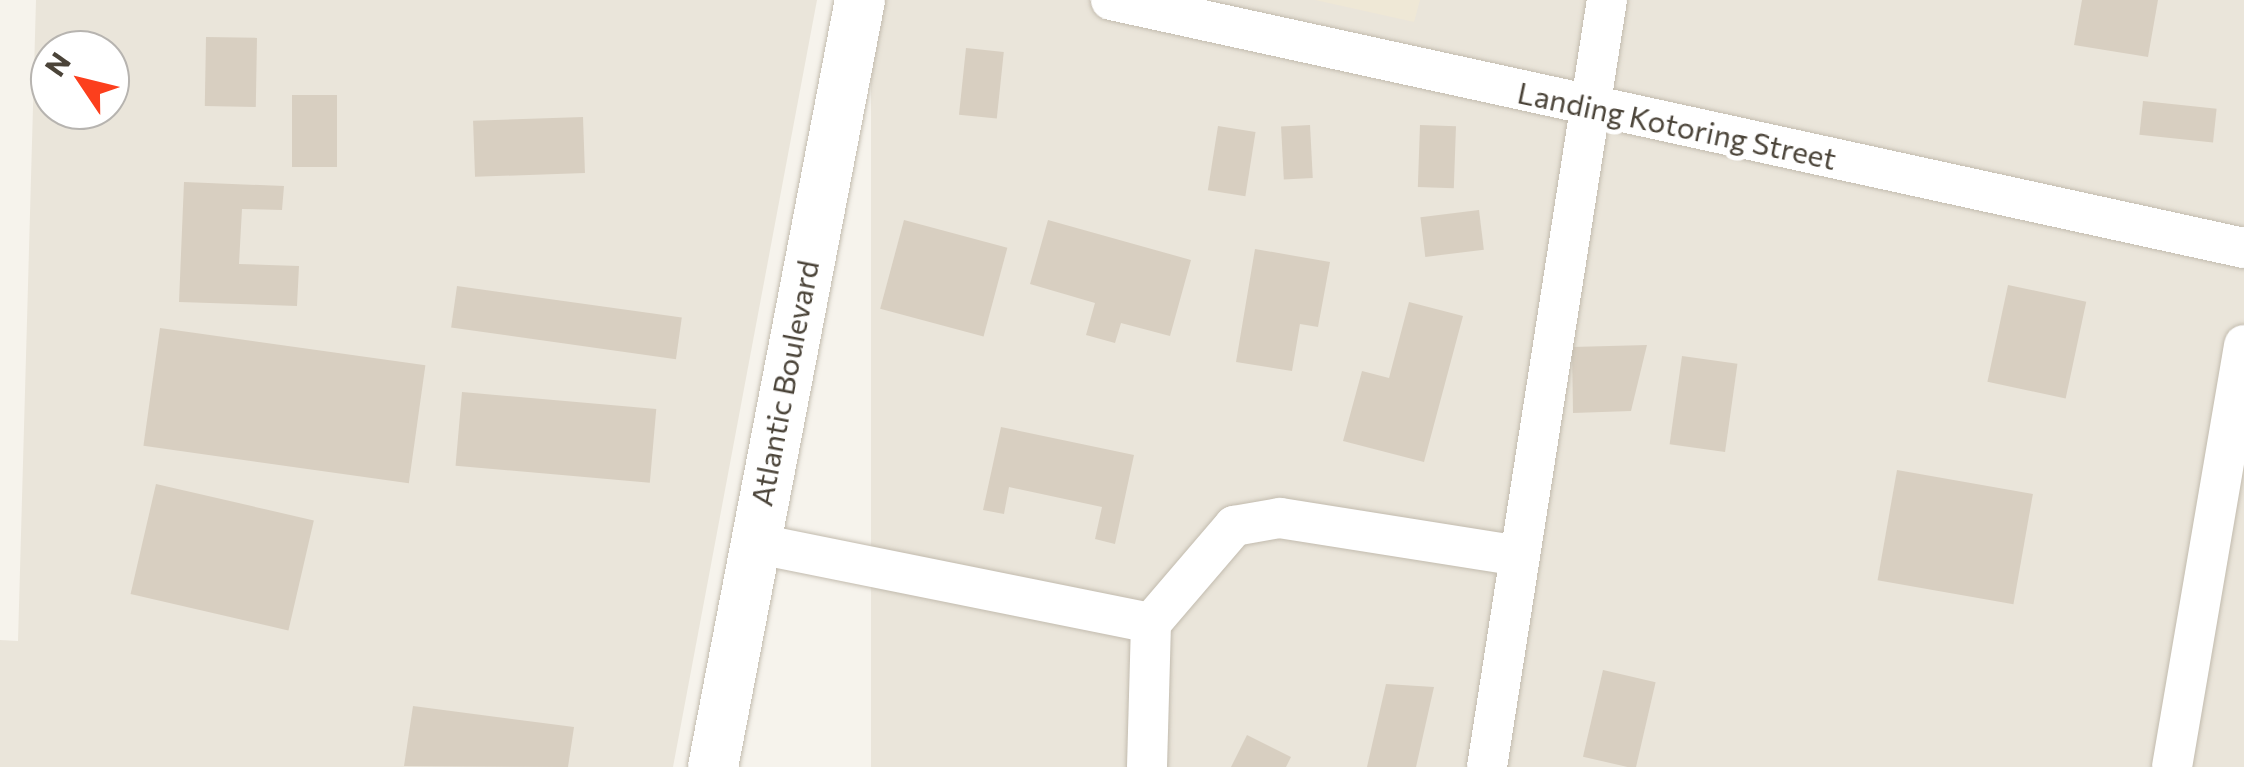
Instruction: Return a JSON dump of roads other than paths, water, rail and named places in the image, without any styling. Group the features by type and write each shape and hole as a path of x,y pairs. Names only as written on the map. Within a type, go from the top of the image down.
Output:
{"street":[{"name":"Atlantic Boulevard","path":"713,767 860,0"},
{"name":"Landing Kotoring Street","path":"1111,0 2244,248"},
{"path":"1487,767 1514,555 1584,106 1607,0"},
{"path":"2172,767 2244,346"},
{"path":"1146,767 1151,624 1234,526 1280,518 1514,555"},
{"path":"754,543 1151,624"}]}
